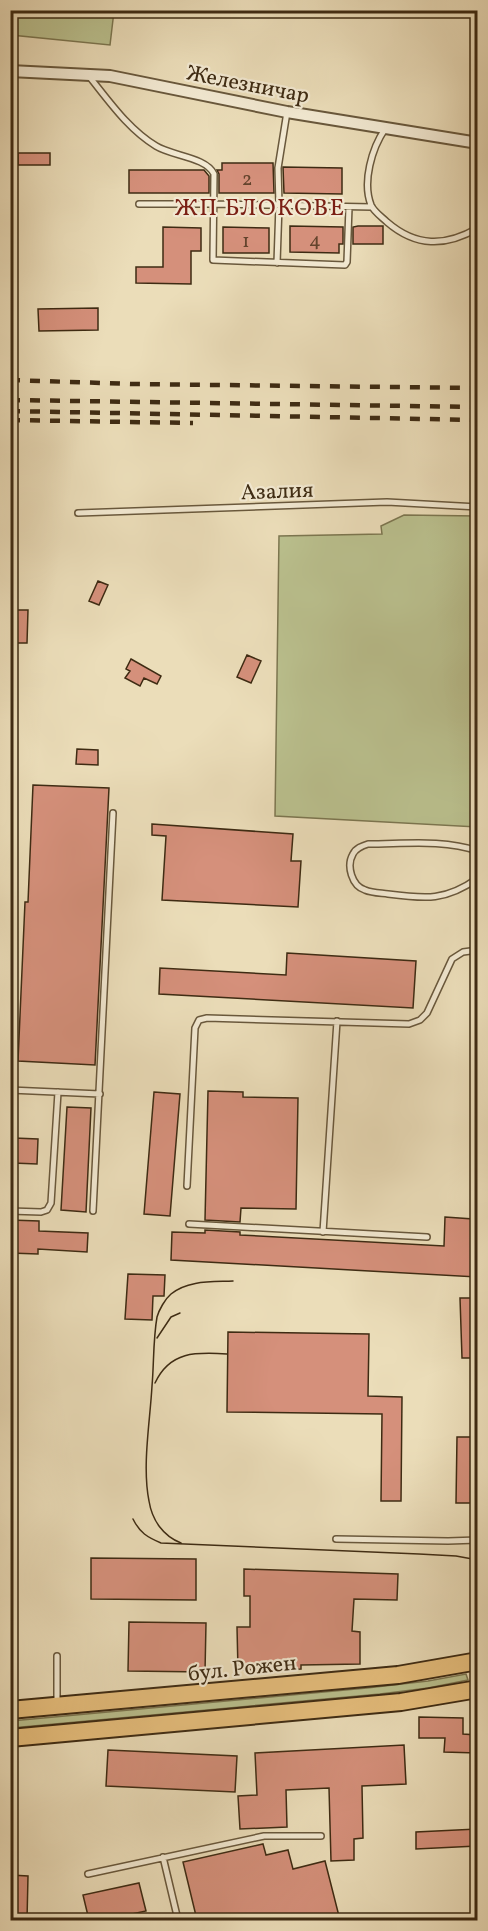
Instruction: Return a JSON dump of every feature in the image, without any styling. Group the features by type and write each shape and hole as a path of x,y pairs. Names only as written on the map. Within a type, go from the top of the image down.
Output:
{"main road":[{"name":"бул. Рожен","path":"10,1710 398,1675 477,1661"},
{"path":"10,1738 401,1702 477,1689"}],"street":[{"name":"Железничар","path":"10,71 110,76 287,112 477,143"}],"lane":[{"path":"87,74 118,112 158,148 212,168 214,174 213,260 345,265 349,207"},
{"path":"277,263 278,168 287,112"},
{"path":"386,128 379,138 372,158 368,183 372,207 399,232 416,240 435,242 477,228"},
{"path":"139,204 372,207"},
{"name":"Азалия","path":"78,513 387,502 477,507"},
{"path":"10,802 12,814 10,842"},
{"path":"93,1211 113,813"},
{"path":"477,851 463,846 440,844 368,844 358,848 352,855 350,866 356,885 365,890 419,898 447,896 477,878"},
{"path":"187,1186 195,1028 199,1020 207,1018 409,1024 420,1020 427,1013 452,960 463,952 477,950"},
{"path":"323,1232 337,1021"},
{"path":"10,1090 100,1094"},
{"path":"10,1211 41,1212 47,1210 51,1203 58,1092"},
{"path":"189,1224 427,1237"},
{"path":"336,1539 448,1542 477,1540"},
{"path":"57,1656 57,1706"},
{"path":"88,1874 264,1836 321,1836"},
{"path":"163,1857 178,1920"}],"green space":[{"path":"10,11 114,11 110,45 11,35"},
{"path":"404,515 477,516 477,827 275,816 279,536 382,534 381,526"},
{"path":"466,1674 468,1680 380,1694 11,1728 11,1721 367,1688"}],"building":[{"path":"18,153 50,153 50,165 18,165"},
{"path":"222,163 273,163 274,193 219,193 217,170 222,170"},
{"path":"283,167 342,168 342,194 284,193"},
{"path":"129,170 204,170 209,176 209,193 129,193"},
{"path":"290,226 343,227 343,244 339,244 339,253 290,252"},
{"path":"383,226 383,244 353,244 353,227"},
{"path":"163,227 201,228 201,251 191,251 191,284 136,283 136,267 163,267"},
{"path":"223,227 269,228 269,253 223,253"},
{"path":"98,308 98,330 39,331 38,309"},
{"path":"98,581 108,585 99,605 89,601"},
{"path":"10,610 28,610 27,643 10,643"},
{"path":"247,655 261,661 251,683 237,677"},
{"path":"131,659 161,676 157,684 144,678 140,686 125,678 130,671 126,669"},
{"path":"77,749 98,750 98,765 76,764"},
{"path":"33,785 109,788 95,1065 18,1061"},
{"path":"152,824 293,834 291,861 301,861 298,907 162,900 166,836 152,835"},
{"path":"287,953 416,961 413,1008 159,994 160,968 286,975"},
{"path":"208,1091 243,1092 243,1097 298,1098 296,1209 241,1208 240,1222 205,1220"},
{"path":"154,1092 180,1094 170,1216 144,1214"},
{"path":"67,1107 91,1108 86,1212 61,1210"},
{"path":"14,1138 38,1139 37,1164 13,1163"},
{"path":"445,1217 473,1219 472,1244 477,1244 477,1277 171,1260 172,1232 205,1233 205,1230 240,1232 240,1235 444,1246"},
{"path":"10,1220 39,1221 39,1231 88,1233 87,1252 38,1249 38,1254 10,1253"},
{"path":"128,1274 165,1275 164,1296 153,1296 152,1320 125,1319"},
{"path":"460,1298 477,1298 477,1358 462,1358"},
{"path":"228,1332 369,1334 368,1396 402,1397 401,1501 381,1501 382,1414 227,1412"},
{"path":"457,1437 477,1437 477,1503 456,1503"},
{"path":"91,1558 196,1559 196,1600 91,1599"},
{"path":"244,1569 398,1574 397,1600 354,1599 352,1631 360,1632 360,1664 301,1665 301,1669 238,1670 237,1627 250,1627 250,1596 244,1596"},
{"path":"129,1622 206,1623 205,1672 128,1671"},
{"path":"419,1717 463,1718 463,1734 477,1735 477,1753 444,1752 445,1738 419,1738"},
{"path":"404,1745 406,1784 362,1786 363,1838 354,1839 354,1860 331,1861 329,1788 286,1790 287,1827 240,1829 238,1796 257,1795 255,1753"},
{"path":"108,1750 237,1756 235,1792 106,1786"},
{"path":"477,1829 477,1846 416,1849 416,1832"},
{"path":"263,1844 266,1855 288,1850 293,1869 325,1861 340,1920 197,1920 183,1862"},
{"path":"10,1875 28,1876 27,1920 10,1920"},
{"path":"139,1883 146,1911 122,1916 122,1920 89,1920 83,1895"}],"tram line":[{"path":"181,1543 164,1532 156,1521 150,1508 147,1487 147,1444 157,1317 167,1299 178,1289 200,1283 233,1281"},
{"path":"157,1338 171,1317 180,1313"},
{"path":"155,1383 161,1372 176,1359 205,1353 227,1354"},
{"path":"133,1519 144,1534 161,1543 419,1554 478,1560"}],"railway":[{"path":"10,380 133,384 478,388"},
{"path":"10,400 478,407"},
{"path":"10,411 478,420"},
{"path":"10,420 193,423"}],"district":[{"name":"ЖП БЛОКОВЕ","path":"260,207"}]}
